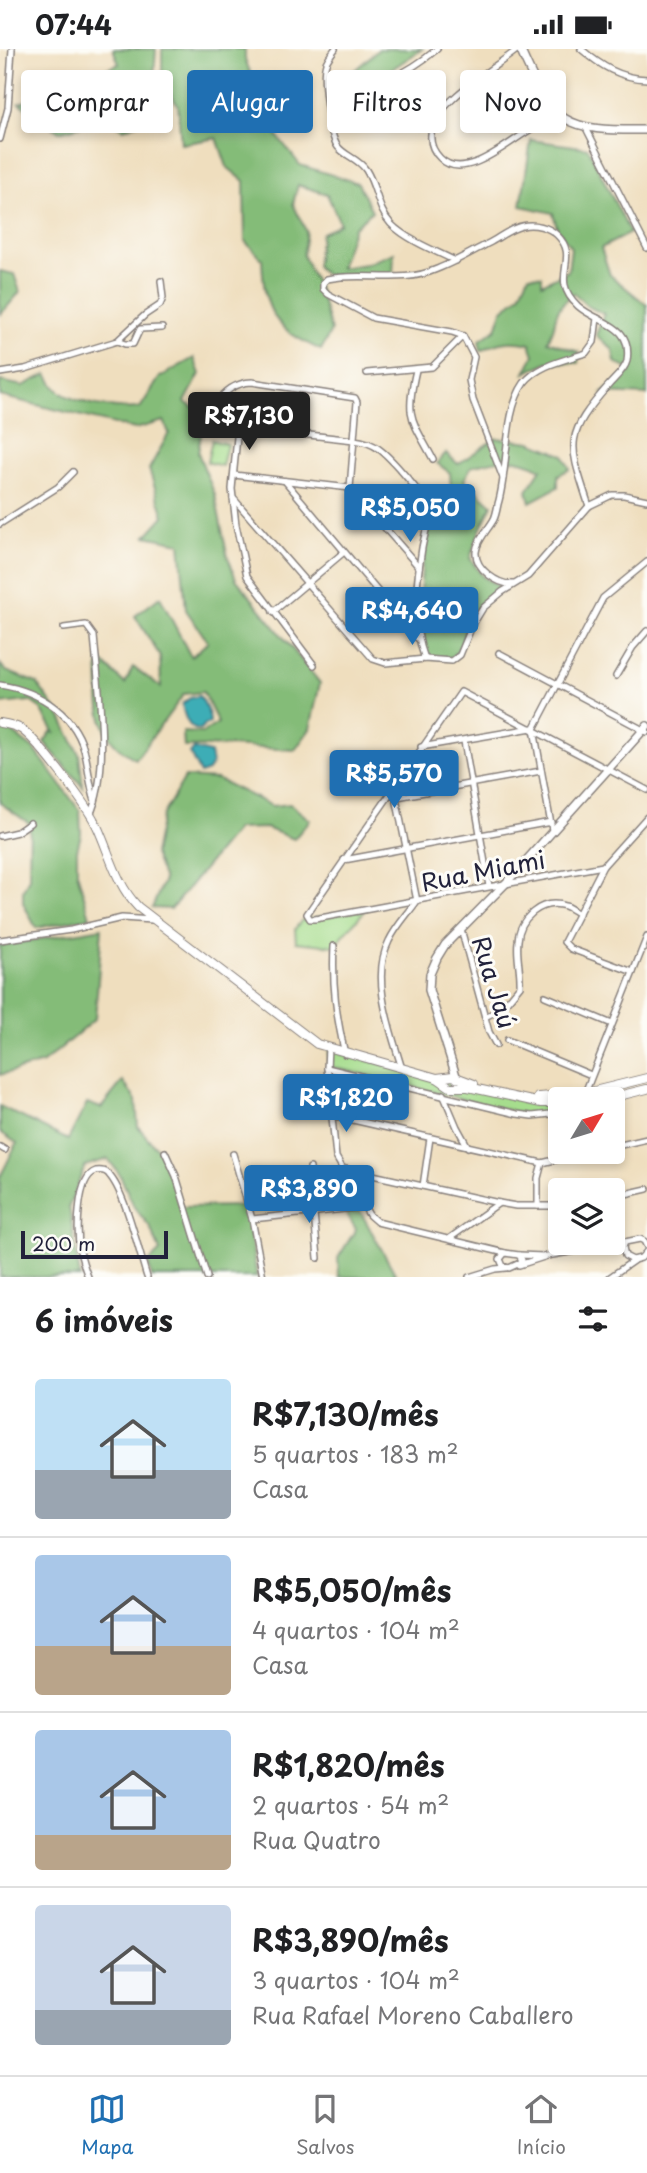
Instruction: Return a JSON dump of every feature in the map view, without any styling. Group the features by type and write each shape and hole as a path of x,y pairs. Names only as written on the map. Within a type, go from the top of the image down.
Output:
{"main road":[{"path":"0,723 19,727 28,734 90,814 131,899 153,920 317,1044 437,1078 520,1095 548,1097"},
{"path":"608,1087 644,1079"},
{"path":"638,1091 636,1086 644,1079"},
{"path":"451,1081 520,1099 548,1103"},
{"path":"625,1094 647,1089"}],"street":[{"path":"0,139 8,108 12,49"},
{"path":"327,100 326,64 335,49"},
{"path":"401,70 437,49"},
{"path":"491,70 519,49 530,70"},
{"path":"581,49 608,69 634,79 647,79"},
{"path":"460,94 443,107 431,127 430,140 434,152 442,161 465,167 526,133"},
{"path":"566,119 586,128 647,130"},
{"path":"586,128 647,248"},
{"path":"333,133 335,143 340,149 365,168 390,223 456,261"},
{"path":"503,478 473,400 469,380 474,356 463,336 452,331 373,318 323,289 323,283 327,279 418,277 456,261 513,229 530,225 555,232 566,249 567,263 562,280 565,289 580,308 619,330 627,360 625,366 585,412 573,437 573,453 589,506"},
{"path":"0,373 25,369 117,341 160,305 163,298 161,281"},
{"path":"516,583 499,582 477,562 475,553 481,538 495,518 516,398 525,381 548,365 586,353 594,342 597,318"},
{"path":"117,341 133,344 140,329 162,328"},
{"path":"367,373 432,367 463,336"},
{"path":"416,370 409,400 410,417 433,459"},
{"path":"350,488 354,440 357,402 352,396 253,381 235,384 228,389 219,403 219,418 226,425 238,427 354,440 363,441 380,449 428,507 416,611 417,638 425,659"},
{"path":"238,427 233,498 247,576 314,665"},
{"path":"0,524 58,487 73,473"},
{"path":"234,475 350,488 419,567"},
{"path":"285,481 417,638"},
{"path":"300,499 306,483"},
{"path":"233,498 373,659 385,663 425,659 452,661 460,655 476,617 483,608 537,567 589,506 612,495 647,500"},
{"path":"236,525 247,512"},
{"path":"273,612 344,552"},
{"path":"551,826 533,728 603,598 647,562"},
{"path":"64,628 86,625 94,636 101,751 96,803 90,814"},
{"path":"615,676 647,631"},
{"path":"451,1081 452,1066 429,990 430,974 436,958 506,883 551,826 646,729 499,653"},
{"path":"0,685 14,687 44,699 69,722 80,738 86,757 88,781 96,803"},
{"path":"344,860 461,692 647,790"},
{"path":"421,747 533,728"},
{"path":"464,741 489,886"},
{"path":"397,797 541,771"},
{"path":"394,788 417,901 388,943 383,958 383,998 402,1069"},
{"path":"633,972 567,946 564,942 603,866 647,817"},
{"path":"0,836 17,832 30,823"},
{"path":"344,860 481,835 551,826"},
{"name":"Rua Miami","path":"344,860 307,915 310,919 603,866"},
{"path":"485,1017 501,1009 520,986 517,940 523,922 539,908 552,905 564,906 579,914"},
{"path":"0,940 71,930 122,918 153,920"},
{"name":"Rua Jaú","path":"461,929 485,1017 496,1045"},
{"path":"587,1087 647,937"},
{"path":"334,946 334,1003 345,1053"},
{"path":"545,996 612,1024"},
{"path":"508,1040 591,1075"},
{"path":"328,1048 327,1068 336,1157 363,1207 377,1222 450,1238 489,1249 502,1257 547,1256"},
{"path":"327,1068 525,1115 548,1114"},
{"path":"443,1094 468,1147"},
{"path":"450,1105 456,1098"},
{"path":"331,1115 542,1163 548,1161"},
{"path":"456,1144 457,1127"},
{"path":"424,1186 430,1138"},
{"path":"625,1144 647,1139"},
{"path":"164,1152 176,1176 207,1277"},
{"path":"233,1154 252,1219 262,1277"},
{"path":"538,1206 538,1178 542,1163"},
{"path":"310,1168 318,1258"},
{"path":"341,1168 499,1203 548,1206"},
{"path":"88,1277 80,1252 78,1229 82,1189 93,1172 102,1170 110,1174 129,1215 147,1277"},
{"path":"625,1194 647,1189"},
{"path":"481,1199 483,1215"},
{"path":"450,1238 499,1203"},
{"path":"252,1219 363,1207"},
{"path":"610,1277 633,1261 644,1260 647,1249 645,1239 625,1242"},
{"path":"519,1255 522,1260 519,1265"},
{"path":"469,1277 550,1255"},
{"path":"623,1266 624,1255"},
{"path":"625,1255 633,1261"},
{"path":"502,1257 506,1268"},
{"path":"495,1269 502,1257"}],"green space":[{"path":"113,49 156,49 154,70 104,70 119,64"},
{"path":"162,49 245,49 249,70 187,70 187,133 275,133 300,165 358,183 372,211 354,227 340,268 366,264 394,253 393,275 325,275 316,266 321,234 340,223 327,194 298,185 293,204 306,231 303,255 320,292 331,331 321,350 292,334 274,316 265,292 262,259 245,241 244,181 227,167 217,138 181,144 178,106 173,97 173,70 162,70"},
{"path":"379,49 422,49 390,70 355,70"},
{"path":"531,140 588,148 630,233 601,248 610,275 647,305 647,395 602,393 631,371 615,362 613,350 596,335 604,314 587,306 574,293 558,311 548,341 579,352 578,363 547,362 525,373 534,355 530,344 505,342 481,351 479,341 496,329 502,311 520,295 529,275 542,276 542,284 568,271 571,248 557,228 553,213 521,206"},
{"path":"0,271 14,274 20,292 0,315"},
{"path":"194,358 200,374 185,402 204,415 198,453 215,495 227,554 236,579 320,683 310,729 295,750 229,746 184,747 183,732 202,733 218,723 203,692 184,694 136,759 112,740 105,728 99,702 98,657 125,684 133,667 161,687 160,656 135,616 160,597 191,657 208,642 186,610 180,543 146,536 164,516 149,469 169,433 164,421 135,429 0,396 0,381 23,386 47,374 57,389 73,399 109,407 140,408 160,377"},
{"path":"496,438 531,442 563,455 570,469 558,475 558,487 530,502 527,491 541,469 506,459 471,467 464,480 492,505 470,558 483,577 500,587 472,614 461,645 451,658 427,657 420,638 422,568 431,513 451,492 450,473 437,463 446,453 458,464"},
{"path":"212,440 227,444 222,466 207,462"},
{"path":"0,664 6,671 37,683 61,717 79,754 83,787 44,742 51,732 55,733 40,708 30,701 0,704"},
{"path":"0,729 9,730 35,750 80,811 81,834 77,850 77,872 90,917 36,928 23,903 23,891 29,878 30,824 0,803"},
{"path":"185,777 217,779 272,806 290,804 310,820 294,839 266,828 237,829 171,909 152,908 164,880 154,854 162,816"},
{"path":"366,909 334,946 296,942 295,929 302,920"},
{"path":"102,928 95,1019 43,1063 0,1075 0,946"},
{"path":"329,1050 447,1081 448,1078 456,1081 455,1084 489,1093 548,1100 548,1114 532,1116 328,1066"},
{"path":"123,1081 136,1100 138,1127 161,1153 182,1207 246,1206 257,1277 152,1277 148,1263 160,1251 150,1227 134,1207 120,1175 108,1159 85,1166 69,1206 80,1277 0,1277 0,1177 17,1143 0,1132 0,1106 68,1140 87,1103 101,1108"},
{"path":"360,1211 397,1277 339,1277 338,1258 356,1229 345,1212"}],"water":[{"path":"199,696 207,709 210,723 197,730 185,718 182,704"},
{"path":"194,749 210,753 212,764 208,771 200,774 190,754"}]}
